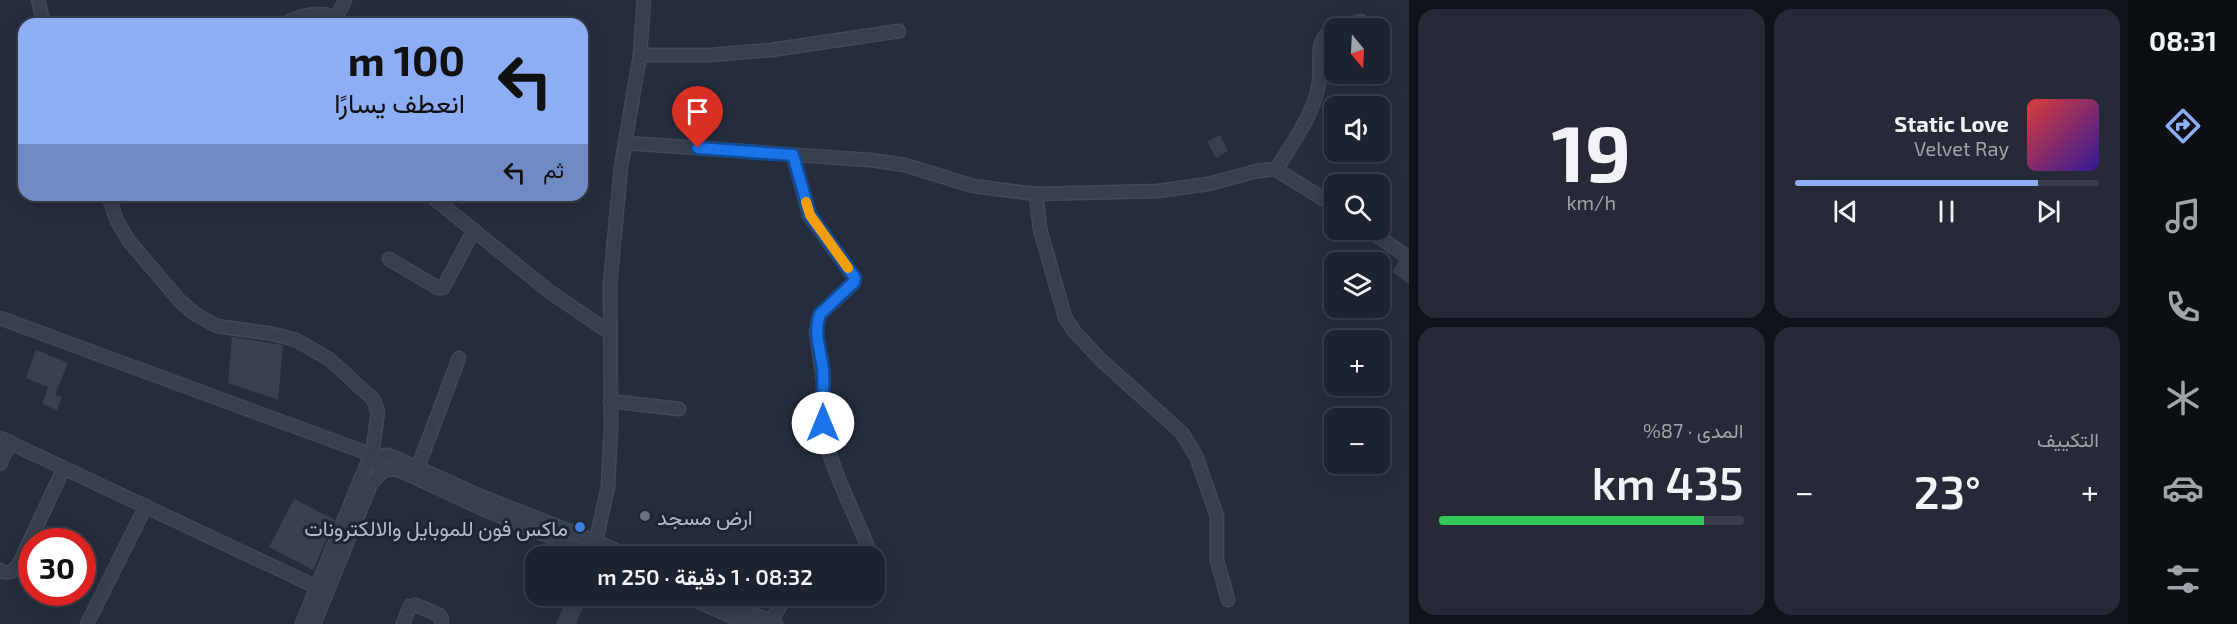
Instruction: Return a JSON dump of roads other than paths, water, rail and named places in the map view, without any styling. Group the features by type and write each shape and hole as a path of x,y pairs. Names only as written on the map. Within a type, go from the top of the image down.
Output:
{"street":[{"path":"38,0 42,18"},
{"path":"339,18 345,0"},
{"path":"594,546 608,486 610,284 616,206 640,55 644,0"},
{"path":"298,18 305,15 322,18"},
{"path":"640,55 710,55 771,50 899,30"},
{"path":"1275,169 1311,110 1320,81 1321,40 1324,36"},
{"path":"626,143 870,160 905,165 973,186 1036,194 1158,191 1208,184 1257,171 1275,169 1324,199"},
{"path":"793,155 810,215 855,278 851,286 820,314 816,332 823,369 823,423 827,447 868,546"},
{"path":"1036,194 1040,229 1065,317 1074,331 1101,360 1182,433 1196,456 1217,516 1217,560 1228,600"},
{"path":"110,201 117,221 129,241 180,301 195,314 217,326 273,334 296,340 328,359 373,399 378,412 373,442 381,472"},
{"path":"438,201 550,292 609,332"},
{"path":"389,259 441,288 445,285 474,230"},
{"path":"1383,240 1409,258"},
{"path":"0,318 375,456 387,455 480,496 606,546"},
{"path":"418,467 459,358"},
{"path":"610,400 680,409"},
{"path":"0,464 5,440 322,590"},
{"path":"314,624 322,590 364,471 370,459 375,456"},
{"path":"0,570 4,573 12,572 18,567 64,468"},
{"path":"302,624 322,590 371,484 381,472 393,469 401,471 572,546"},
{"path":"87,624 146,507"},
{"path":"402,624 410,606 416,605 439,615 442,619 441,624"},
{"path":"708,606 749,624"},
{"path":"735,606 772,623 781,606"}],"place":[{"name":"ارض مسجد","path":"645,516"},
{"name":"ماكس فون للموبايل والالكترونات","path":"580,527"}]}
